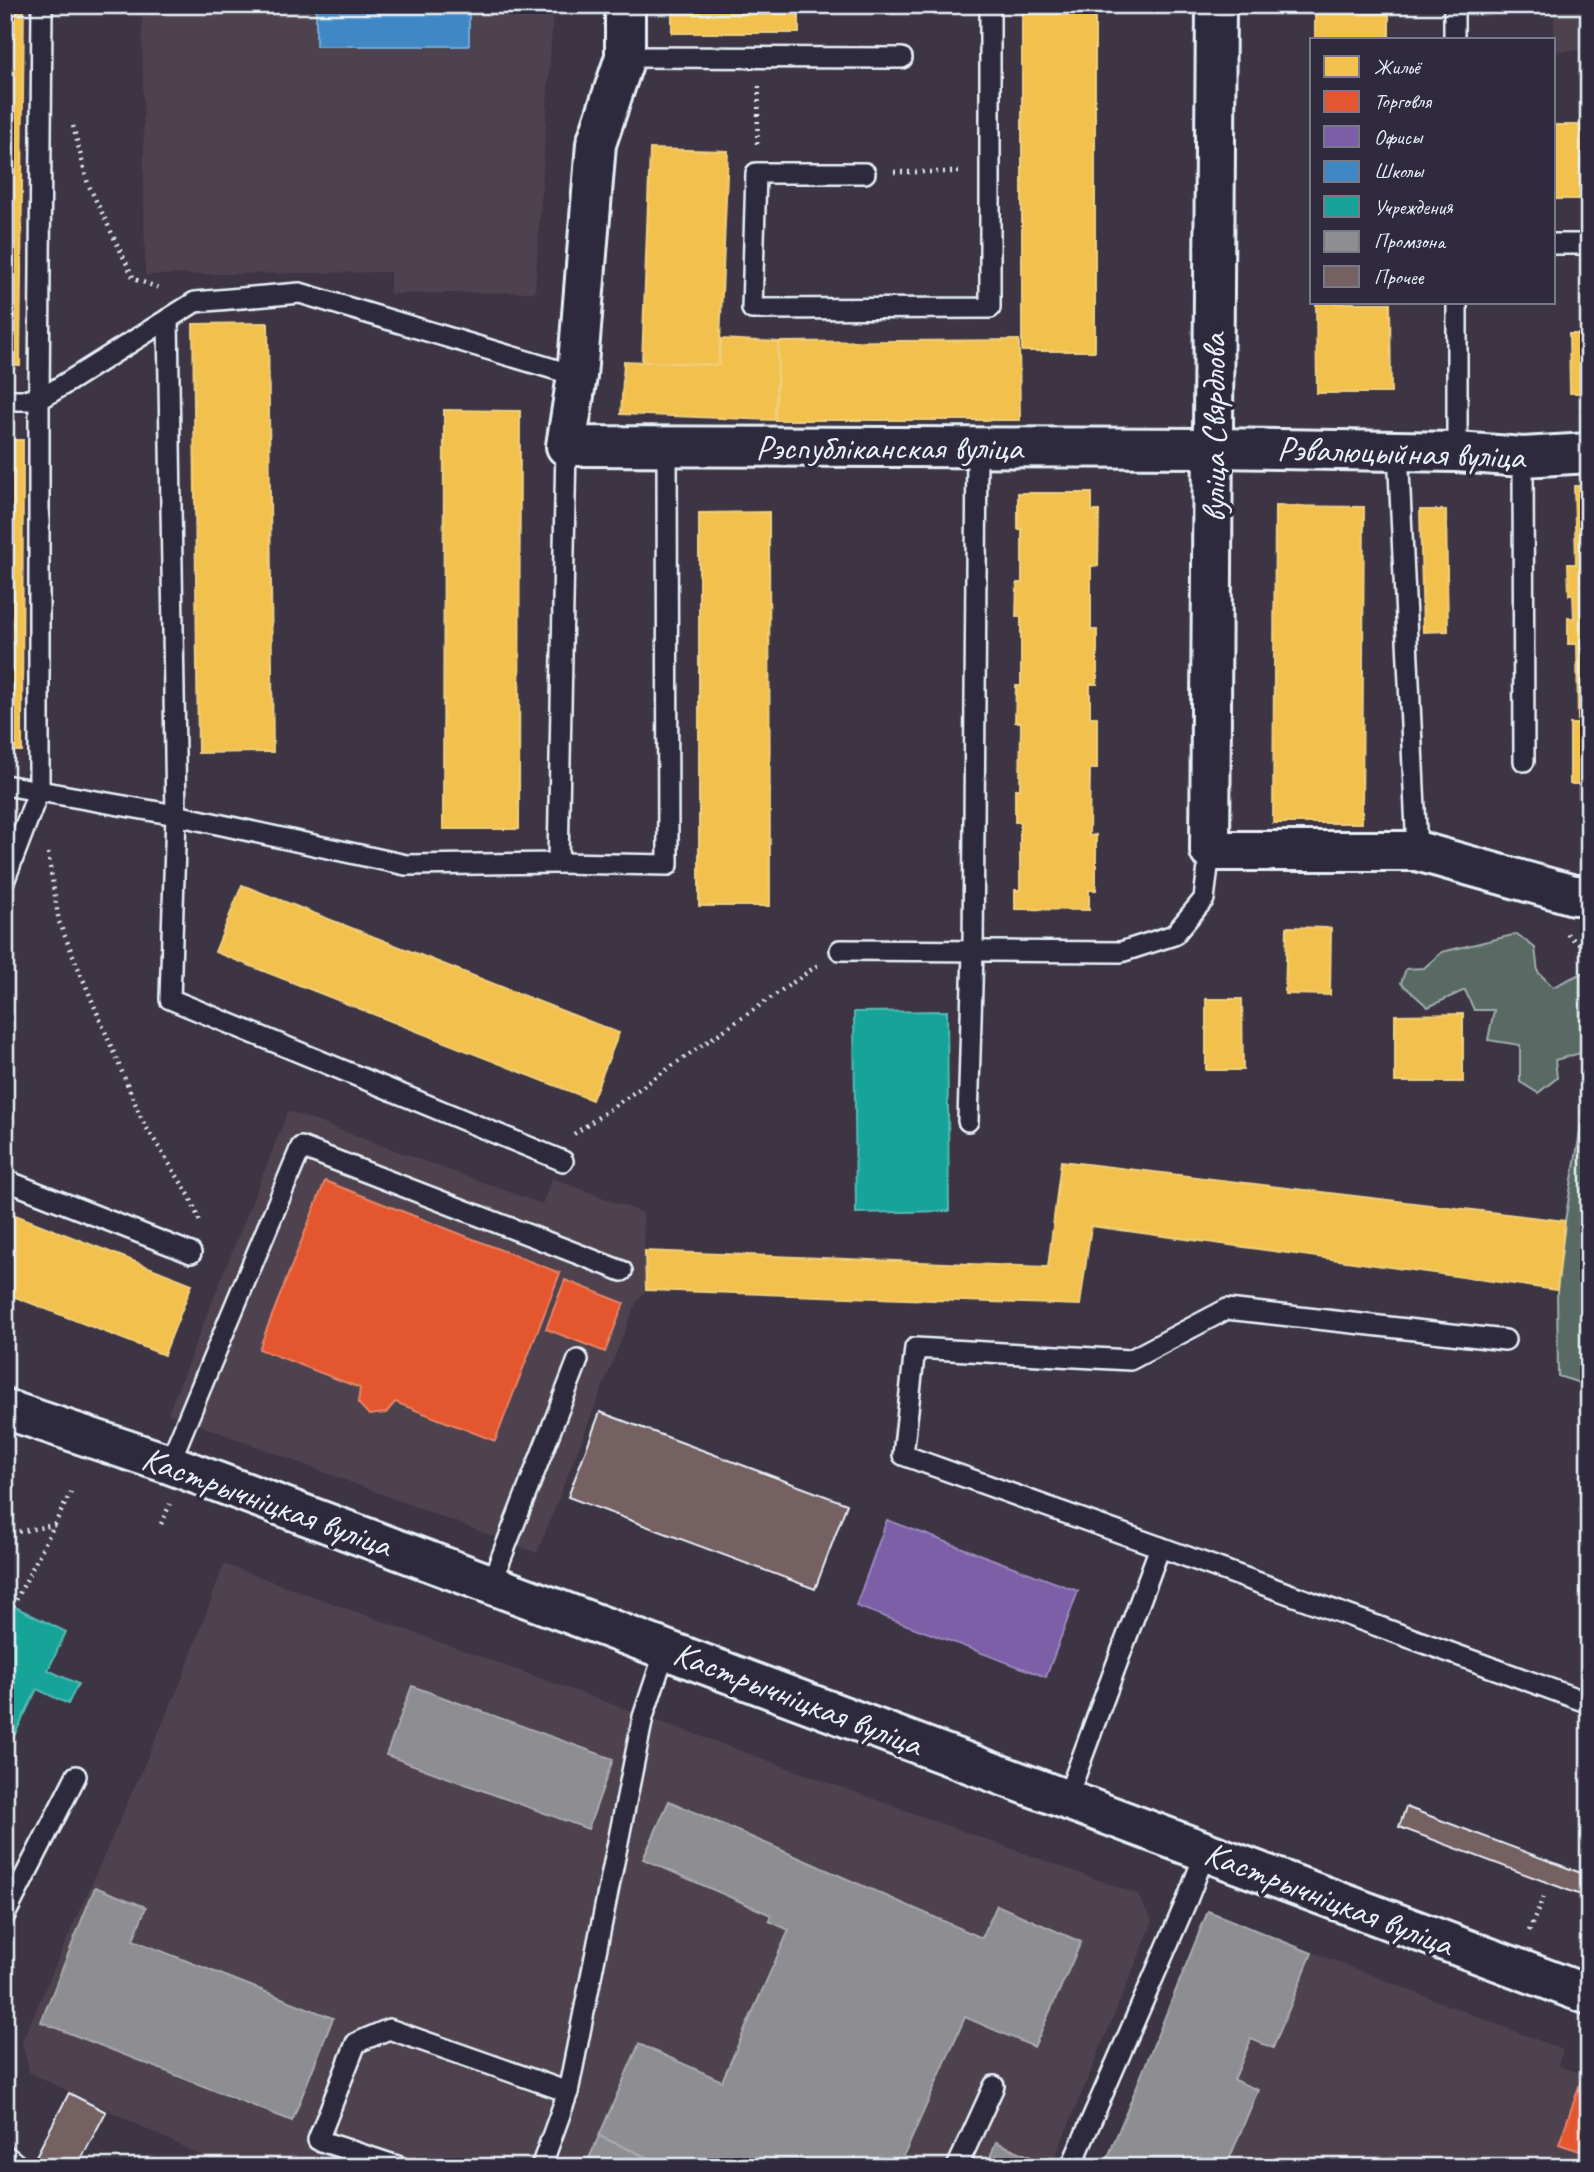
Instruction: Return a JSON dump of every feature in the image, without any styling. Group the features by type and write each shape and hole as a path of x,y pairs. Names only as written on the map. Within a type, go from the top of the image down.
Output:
{"street":[{"path":"566,446 577,376 596,144 625,57 625,5"},
{"name":"вуліца Свярдлова","path":"1210,851 1216,5"},
{"name":"Рэспубліканская вуліца","path":"566,446 1212,448"},
{"name":"Рэвалюцыйная вуліца","path":"1212,448 1398,450 1523,457 1589,453"},
{"path":"1210,851 1417,851 1574,895 1589,895"},
{"name":"Кастрычніцкая вуліца","path":"5,1409 169,1464 1589,1995"}],"lane":[{"path":"5,879 39,790 42,5"},
{"path":"865,173 756,173 752,309 990,308 990,5"},
{"path":"1454,5 1454,38"},
{"path":"625,57 902,58"},
{"path":"1556,244 1589,244"},
{"path":"5,400 39,400 195,302 300,293 577,376"},
{"path":"1457,304 1457,452"},
{"path":"169,319 176,816 170,999 563,1151"},
{"path":"558,863 566,446"},
{"path":"5,785 176,816 406,865 668,865 667,446"},
{"path":"968,1121 974,951 977,447"},
{"path":"1398,450 1417,851"},
{"path":"1523,457 1524,761"},
{"path":"840,950 1121,952 1174,935 1204,900 1210,851"},
{"path":"169,1464 301,1147 622,1271"},
{"path":"5,1180 191,1253"},
{"path":"1506,1340 1227,1309 1130,1360 915,1348 903,1455 1589,1703"},
{"path":"491,1584 578,1360"},
{"path":"1067,1798 1160,1548"},
{"path":"541,2167 568,2092 643,1717 666,1648"},
{"path":"5,1915 76,1776"},
{"path":"1071,2167 1206,1851"},
{"path":"400,2167 318,2140 356,2043 389,2029 568,2092"},
{"path":"957,2167 994,2086"},
{"path":"5,2155 20,2167"}],"path":[{"path":"756,173 760,58"},
{"path":"72,120 88,184 134,279 195,302"},
{"path":"865,173 990,172"},
{"path":"39,790 59,922 143,1122 189,1195 203,1229"},
{"path":"563,1151 840,950"},
{"path":"13,1606 72,1490"},
{"path":"5,1534 55,1525"}],"shaded area":[{"path":"142,5 559,5 553,12 535,292 390,294 390,272 145,275"},
{"path":"1554,5 1589,5 1589,50 1556,51"},
{"path":"288,1111 542,1204 552,1178 643,1213 646,1290 636,1303 537,1553 168,1413"},
{"path":"224,1564 1137,1894 1153,1922 1051,2167 225,2167 29,2072 22,2041 183,1677"},
{"path":"1208,1911 1563,2050 1558,2066 1583,2074 1586,2067 1589,2068 1589,2167 1104,2167"}],"green space":[{"path":"1517,934 1535,948 1538,972 1553,987 1584,972 1589,976 1589,1057 1584,1052 1555,1060 1557,1078 1538,1093 1520,1082 1520,1045 1488,1040 1494,1010 1474,1010 1465,990 1428,1007 1401,983 1406,969 1424,968 1442,952"},
{"path":"1589,1079 1589,1386 1558,1376 1557,1290 1565,1221"}],"building: Жильё":[{"path":"5,5 24,5 20,365 5,365"},
{"path":"672,5 799,5 799,33 672,33"},
{"path":"1022,5 1095,5 1095,351 1022,351"},
{"path":"1315,5 1389,5 1389,38 1315,38"},
{"path":"1556,125 1589,125 1589,199 1556,199"},
{"path":"650,149 728,151 719,365 642,362"},
{"path":"1316,304 1390,304 1391,393 1317,393"},
{"path":"268,323 273,752 198,753 193,324"},
{"path":"1569,334 1589,334 1589,393 1570,393"},
{"path":"721,339 779,342 775,420 621,414 624,361 719,365"},
{"path":"1019,340 1020,420 775,420 779,342"},
{"path":"444,410 520,411 519,829 443,829"},
{"path":"5,440 23,440 22,751 5,751"},
{"path":"1574,486 1589,486 1589,840 1580,841 1579,784 1570,784 1570,724 1578,724 1577,644 1568,644 1568,618 1574,618 1573,595 1569,595 1568,564 1576,564"},
{"path":"1018,493 1092,493 1092,511 1099,511 1098,566 1091,566 1091,630 1097,630 1097,684 1090,684 1090,717 1097,717 1097,769 1090,769 1089,836 1096,835 1096,890 1089,890 1089,910 1015,909 1015,890 1020,890 1020,822 1015,822 1015,789 1020,789 1021,722 1015,722 1016,686 1021,686 1021,617 1016,617 1017,583 1022,583 1022,529 1018,529"},
{"path":"1275,506 1364,507 1362,823 1273,823"},
{"path":"1420,510 1446,510 1448,631 1423,632"},
{"path":"769,512 770,906 699,906 699,513"},
{"path":"242,885 619,1033 592,1100 215,952"},
{"path":"1287,927 1331,928 1330,995 1285,994"},
{"path":"1206,999 1242,999 1243,1070 1206,1070"},
{"path":"1463,1014 1463,1082 1395,1082 1395,1015"},
{"path":"1061,1161 1565,1221 1557,1290 1091,1226 1080,1305 646,1290 645,1251 1048,1267"},
{"path":"5,1211 192,1284 164,1355 5,1293"}],"building: Торговля":[{"path":"325,1181 560,1273 495,1441 395,1402 386,1413 369,1415 358,1403 360,1388 259,1349"},
{"path":"565,1280 624,1303 605,1352 546,1329"},
{"path":"1586,2067 1589,2068 1589,2154 1559,2144"}],"building: Офисы":[{"path":"887,1520 1078,1591 1046,1677 856,1606"}],"building: Школы":[{"path":"316,5 469,5 469,46 316,46"}],"building: Учреждения":[{"path":"947,1011 949,1211 856,1213 854,1012"},
{"path":"5,1602 66,1632 48,1670 78,1684 68,1704 37,1689 5,1754"}],"building: Промзона":[{"path":"412,1686 613,1759 588,1829 386,1755"},
{"path":"669,1801 982,1938 997,1905 1081,1942 1034,2047 965,2017 899,2167 669,2167 599,2136 639,2044 722,2081 789,1930 769,1921 771,1915 643,1859"},
{"path":"95,1887 146,1907 133,1940 333,2018 292,2121 41,2022"},
{"path":"1208,1911 1312,1953 1273,2048 1251,2039 1234,2080 1258,2090 1226,2167 1104,2167"},
{"path":"599,2136 669,2167 585,2167"},
{"path":"996,2142 1031,2157 1027,2167 986,2167"}],"building: Прочее":[{"path":"600,1412 847,1504 815,1589 568,1497"},
{"path":"1406,1807 1589,1876 1589,1898 1399,1827"},
{"path":"69,2093 106,2112 77,2167 57,2167 36,2156"}]}
